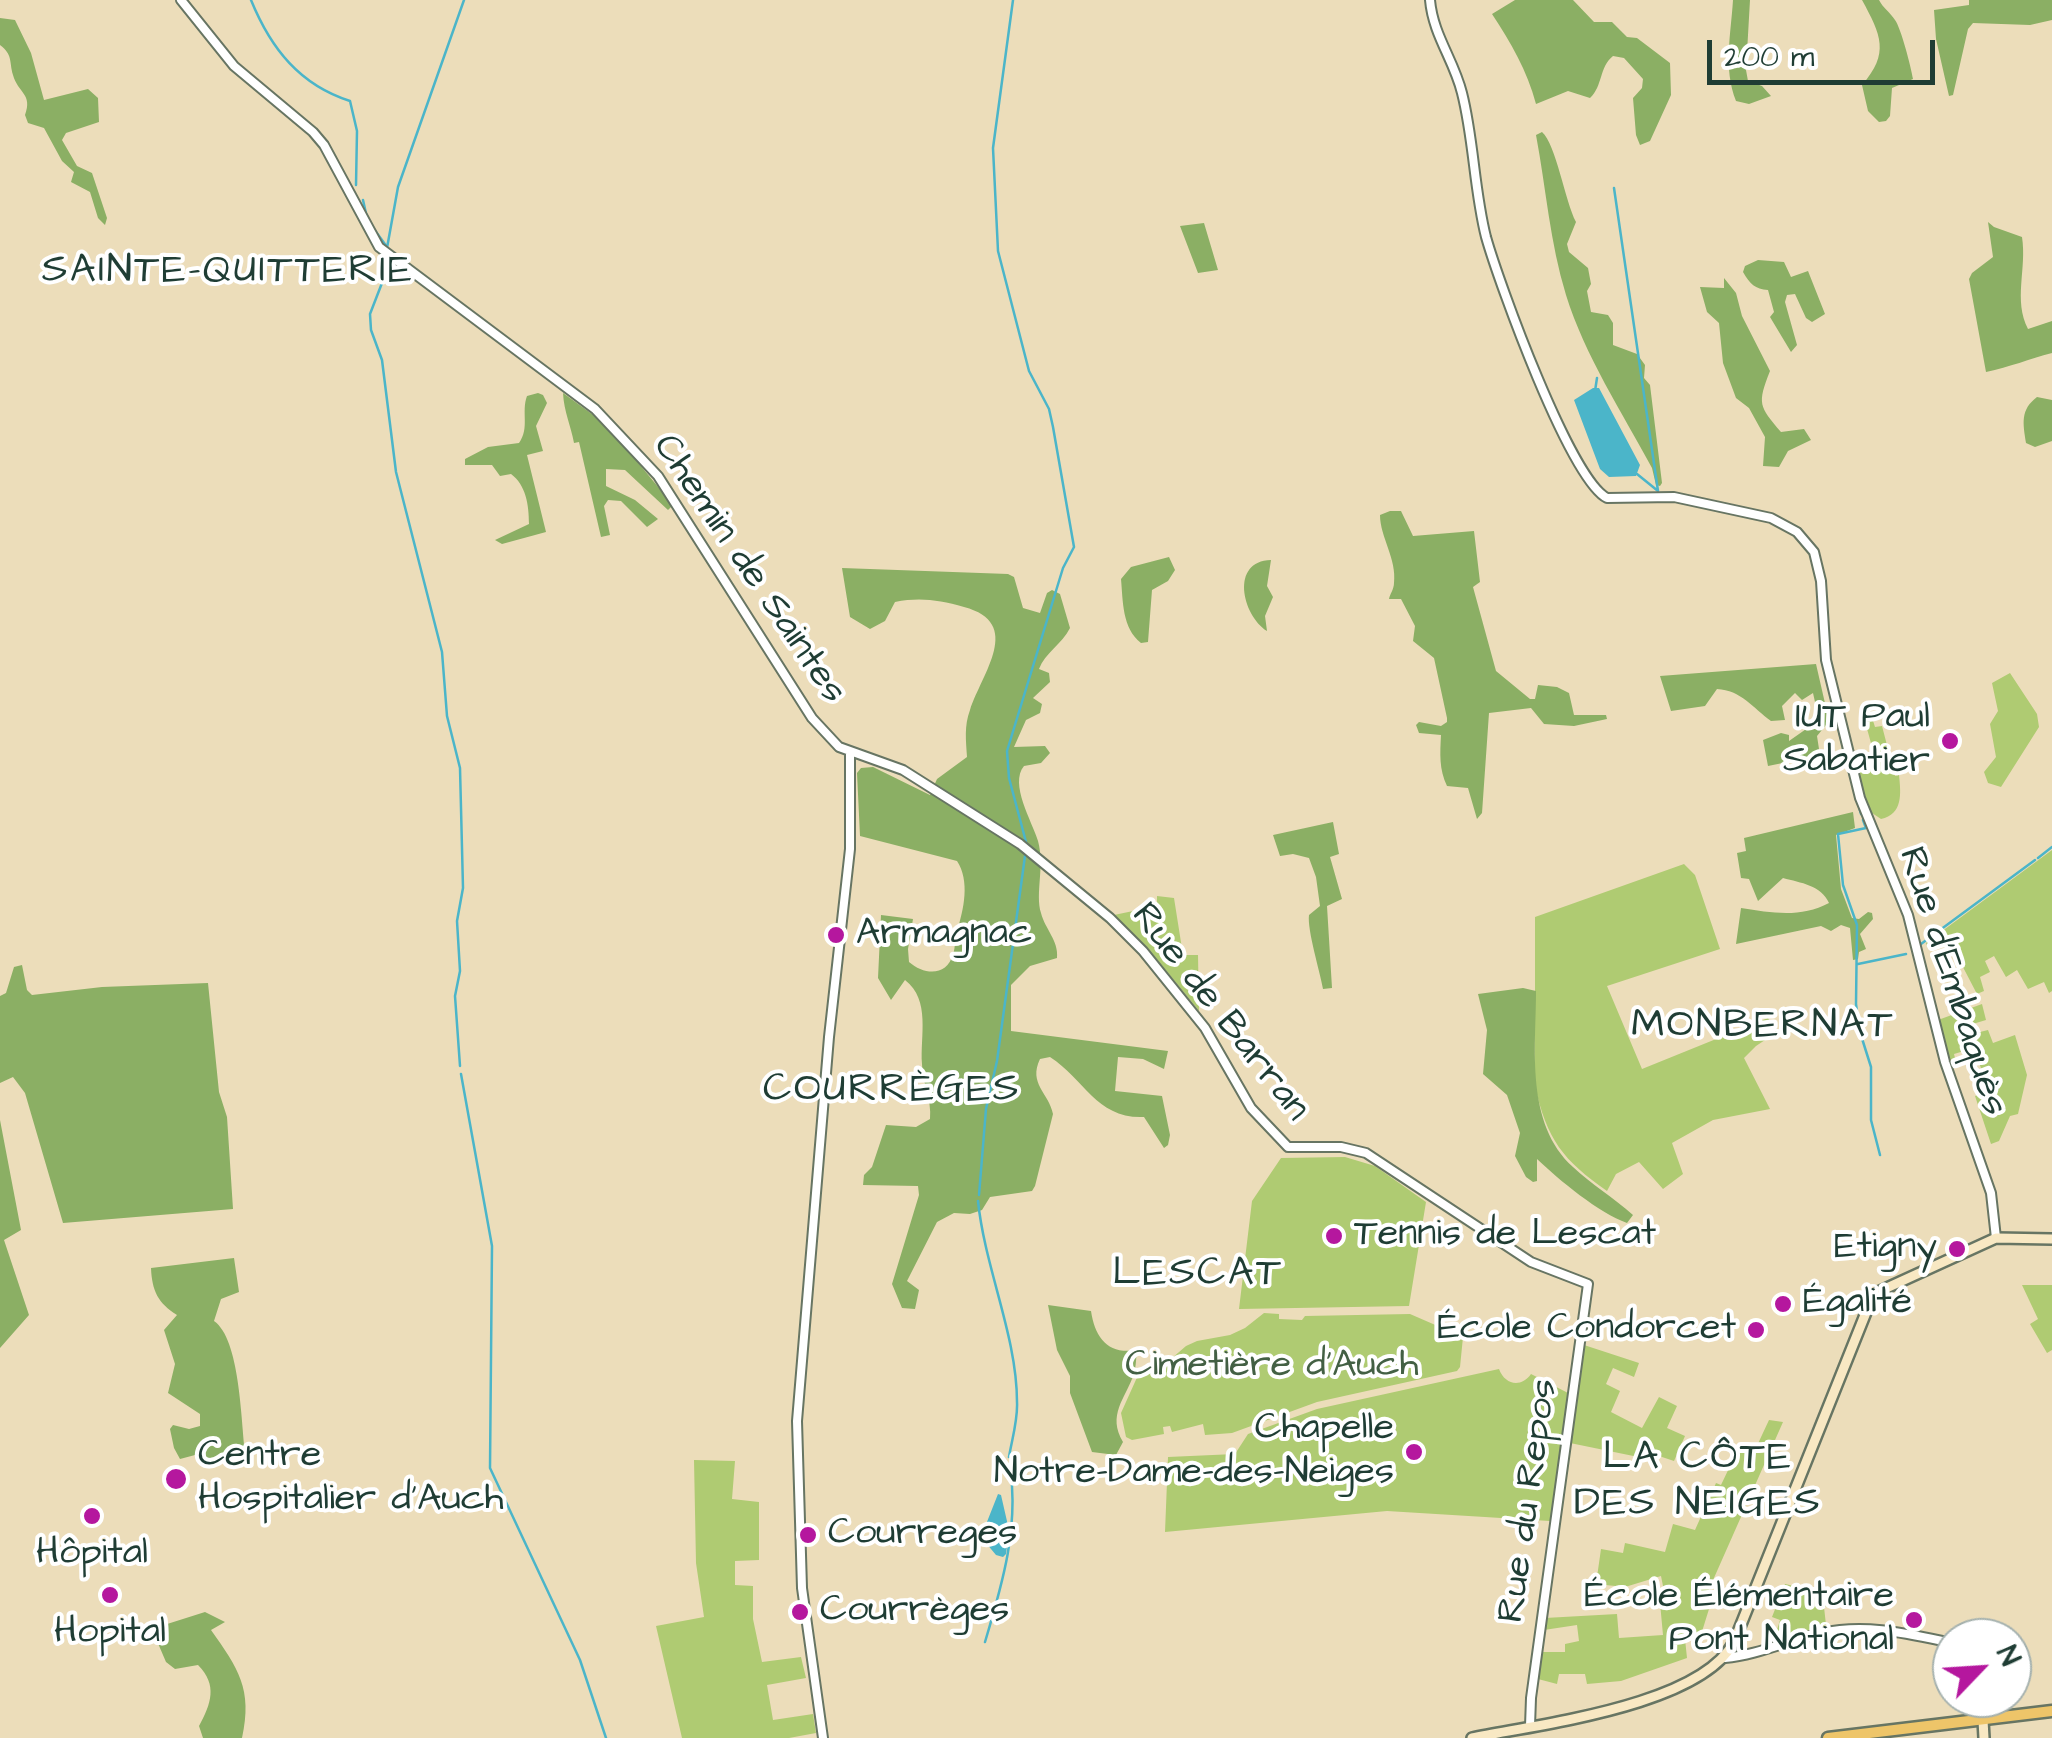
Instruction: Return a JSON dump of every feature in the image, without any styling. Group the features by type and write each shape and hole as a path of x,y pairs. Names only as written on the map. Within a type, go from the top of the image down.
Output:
{"main road":[{"path":"1472,1738 1635,1703 1703,1675 1725,1658 1871,1300 1880,1291 1996,1238 2052,1239"},
{"path":"1828,1738 1983,1730 2052,1711"}],"street":[{"name":"Chemin de Saintes","path":"182,0 234,66 313,132 379,248 614,426 658,476 812,718 839,747 850,753"},
{"name":"Rue d'Embaquès","path":"1430,0 1438,39 1463,95 1486,235 1539,380 1599,494 1618,499 1674,496 1771,518 1797,532 1814,552 1821,580 1826,660 1860,798 1908,916 1945,1062 1989,1187 1996,1238"},
{"name":"Rue de Barran","path":"850,753 890,765 927,784 1020,844 1110,918 1143,951 1205,1028 1251,1108 1288,1147 1353,1148 1378,1159 1530,1262 1588,1284"},
{"path":"823,1738 802,1588 797,1420 829,1037 850,849 850,753"},
{"name":"Rue du Repos","path":"1530,1726 1588,1284"},
{"path":"1725,1658 1741,1657 1823,1632 1854,1628 1932,1638"}],"green space":[{"path":"1515,0 1573,0 1594,22 1612,22 1627,37 1637,38 1670,63 1671,95 1650,141 1640,145 1636,135 1633,98 1642,88 1643,79 1624,58 1613,56 1609,60 1590,98 1568,91 1536,104 1518,57 1492,14"},
{"path":"1733,0 1750,0 1748,81 1762,86 1771,96 1749,104 1736,101 1730,76"},
{"path":"1862,0 1879,0 1895,20 1912,73 1913,79 1892,88 1890,116 1886,121 1879,122 1868,111 1862,85 1876,63 1880,44"},
{"path":"1969,0 2052,0 2052,20 2030,25 1973,23 1968,29 1953,95 1949,96 1936,39 1934,10 1969,5"},
{"path":"0,18 15,20 31,53 44,100 88,89 98,98 99,122 66,133 62,140 77,166 92,173 107,218 105,225 98,218 90,192 71,182 74,172 62,161 44,128 28,123 26,98 15,81 9,55 0,45"},
{"path":"1542,132 1552,148 1576,222 1567,244 1569,252 1588,268 1591,312 1608,315 1613,323 1613,345 1637,354 1645,365 1660,486 1656,485 1652,468 1594,362 1566,295 1536,135"},
{"path":"1988,222 2022,237 2021,307 2028,329 2052,321 2052,353 1986,372 1969,279 1993,257"},
{"path":"1204,223 1218,270 1198,273 1180,226"},
{"path":"1758,260 1784,262 1791,277 1808,271 1825,314 1812,322 1806,318 1795,294 1787,295 1785,302 1797,345 1791,352 1770,317 1774,312 1768,290 1753,285 1743,272 1745,266"},
{"path":"1724,278 1736,293 1742,316 1770,371 1763,391 1764,410 1781,432 1804,429 1811,440 1788,451 1779,467 1763,466 1765,437 1749,408 1736,398 1723,363 1719,323 1707,312 1700,287 1724,288"},
{"path":"538,393 547,403 536,426 543,451 527,455 546,532 502,544 495,540 529,524 523,490 511,474 500,476 492,465 465,465 465,459 488,447 519,443 524,432 527,396"},
{"path":"563,393 607,425 673,505 668,510 625,470 606,469 606,486 635,500 658,519 647,527 621,501 608,500 604,506 610,535 601,537"},
{"path":"2037,397 2052,400 2052,441 2035,447 2026,443 2024,423 2025,412"},
{"path":"1401,511 1413,536 1474,531 1480,582 1473,587 1496,671 1530,699 1535,699 1538,685 1557,687 1569,693 1574,715 1606,715 1607,719 1574,726 1544,724 1531,708 1489,713 1482,813 1477,819 1468,788 1447,786 1441,767 1441,735 1419,733 1416,725 1419,722 1441,726 1447,718 1434,658 1413,641 1415,626 1401,599 1389,599 1394,574 1380,515"},
{"path":"1169,557 1175,570 1168,581 1152,590 1148,642 1141,643 1127,622 1121,579 1131,567"},
{"path":"1271,560 1267,586 1273,597 1265,616 1267,631 1251,613 1244,590 1250,569"},
{"path":"842,568 1008,574 1014,577 1023,608 1040,613 1047,593 1052,590 1060,594 1070,628 1039,669 1049,673 1050,682 1033,698 1042,704 1040,713 1026,720 1014,747 1045,746 1050,753 1041,763 1024,766 1019,782 1038,841 1039,905 1057,958 1030,966 1011,985 1011,1031 1168,1051 1164,1069 1143,1059 1118,1057 1115,1091 1162,1096 1170,1135 1164,1148 1144,1117 1114,1112 1050,1057 1040,1059 1036,1075 1053,1114 1035,1186 1032,1191 990,1197 982,1210 954,1213 937,1222 907,1281 919,1290 915,1309 902,1308 892,1284 919,1195 918,1186 863,1185 886,1125 916,1127 930,1119 922,1071 918,998 905,980 891,1000 878,978 881,915 913,919 909,962 928,971 940,970 946,967 954,951 965,886 957,861 860,836 857,773 861,768 873,767 930,795 937,779 967,757 968,716 994,651 995,637 992,625 982,615 930,600 895,602 885,621 870,629 850,617"},
{"path":"1816,664 1827,712 1826,725 1817,736 1819,749 1812,757 1768,766 1763,740 1781,733 1789,735 1789,741 1819,720 1813,693 1802,700 1795,693 1782,706 1785,720 1771,721 1740,696 1717,689 1705,706 1671,711 1660,676"},
{"path":"2010,673 2037,714 2039,727 2001,787 1988,783 1984,772 1996,757 1990,724 1998,711 1992,683"},
{"path":"1868,705 1875,727 1882,726 1895,776 1899,775 1897,808 1881,819 1869,811 1855,760 1874,754 1861,707"},
{"path":"1853,812 1855,828 1836,835 1841,889 1852,918 1872,913 1873,919 1860,934 1866,949 1859,952 1858,959 1853,960 1850,928 1841,925 1831,931 1821,926 1736,944 1741,908 1797,912 1829,903 1816,888 1783,878 1758,901 1749,879 1741,878 1737,853 1746,851 1744,838"},
{"path":"1333,822 1339,854 1330,857 1342,899 1327,906 1332,988 1323,989 1309,922 1309,915 1320,906 1316,877 1309,858 1280,856 1273,835"},
{"path":"2052,850 2052,991 2049,993 2044,982 2028,989 2017,970 2006,977 1994,956 1985,961 1990,972 1980,977 1984,991 1977,994 1953,948 1944,942 1928,949 1926,943"},
{"path":"1684,864 1695,875 1720,949 1607,986 1642,1069 1768,1018 1777,1032 1744,1058 1770,1109 1713,1120 1672,1143 1683,1174 1663,1189 1639,1162 1616,1174 1607,1191 1559,1147 1545,1121 1535,1086 1535,917"},
{"path":"1157,896 1174,898 1183,955 1198,955 1199,1011 1146,946 1114,915 1157,906"},
{"path":"22,965 27,990 32,995 102,987 208,983 219,1092 227,1117 233,1209 63,1223 25,1093 13,1077 0,1083 0,996 6,993 14,967"},
{"path":"1523,988 1536,991 1536,1084 1547,1129 1573,1167 1633,1215 1627,1223 1592,1204 1537,1159 1537,1181 1533,1182 1515,1156 1520,1133 1507,1095 1483,1074 1487,1030 1478,994"},
{"path":"1982,1004 1986,1020 1966,1026 1968,1035 1988,1030 1993,1043 2015,1035 2027,1075 2018,1114 2010,1116 1999,1141 1991,1144 1975,1096 1989,1091 1974,1048 1954,1054 1955,1058 1948,1061 1938,1020"},
{"path":"0,1120 21,1230 4,1240 29,1315 0,1348"},
{"name":"Tennis de Lescat","path":"1345,1157 1375,1166 1426,1202 1409,1306 1239,1309 1252,1201 1281,1158"},
{"path":"234,1258 239,1292 221,1299 214,1321 223,1330 234,1362 245,1452 202,1461 195,1455 180,1459 170,1429 173,1425 189,1429 200,1426 200,1414 168,1393 175,1364 164,1330 177,1315 157,1296 151,1268"},
{"path":"2022,1285 2052,1285 2052,1350 2047,1353 2030,1324 2038,1319"},
{"path":"1048,1305 1091,1311 1105,1342 1118,1350 1137,1350 1134,1374 1117,1415 1123,1442 1116,1455 1092,1452 1070,1393 1070,1376 1057,1350"},
{"name":"Cimetière d'Auch","path":"1264,1313 1279,1314 1279,1319 1302,1320 1305,1316 1410,1314 1463,1337 1460,1367 1457,1371 1317,1402 1232,1433 1205,1435 1203,1424 1172,1432 1170,1426 1163,1427 1164,1434 1132,1440 1126,1437 1121,1413 1139,1373 1164,1365 1197,1341 1245,1328"},
{"path":"1584,1345 1639,1363 1634,1377 1613,1368 1606,1384 1620,1391 1611,1412 1642,1428 1659,1397 1677,1406 1667,1428 1685,1436 1674,1461 1570,1443"},
{"name":"Cimetière d'Auch","path":"1499,1369 1509,1381 1518,1383 1531,1374 1568,1393 1550,1521 1387,1511 1165,1532 1168,1457 1235,1454 1248,1434 1317,1409"},
{"path":"1769,1420 1783,1422 1702,1605 1709,1609 1700,1638 1685,1639 1687,1658 1621,1681 1587,1684 1585,1674 1559,1674 1557,1684 1538,1679 1541,1652 1565,1652 1565,1644 1579,1641 1577,1625 1544,1630 1545,1618 1617,1614 1619,1638 1663,1635 1661,1576 1625,1587 1596,1584 1601,1549 1623,1553 1625,1543 1665,1552 1673,1524 1695,1530 1716,1483 1721,1485 1741,1443 1755,1450"},
{"path":"694,1460 735,1461 732,1499 759,1502 759,1560 735,1561 735,1585 753,1586 753,1619 762,1662 801,1657 806,1678 767,1685 773,1720 813,1714 816,1733 789,1738 682,1738 656,1626 704,1617 696,1563"},
{"path":"1785,1584 1847,1591 1849,1604 1824,1607 1826,1625 1774,1640 1780,1620 1772,1617"},
{"path":"205,1612 225,1622 211,1630 241,1680 246,1706 242,1738 203,1738 199,1726 209,1702 208,1680 198,1665 175,1669 166,1662 154,1634 164,1625"}],"water":[{"path":"1599,388 1640,465 1636,476 1609,477 1600,469 1574,400"},
{"path":"998,1494 1009,1530 1003,1557 996,1555 981,1537"}],"waterway":[{"path":"251,0 268,34 289,63 316,85 350,101 357,131 356,185"},
{"path":"460,1066 455,996 460,971 457,921 463,888 460,768 447,716 442,652 396,472 382,360 371,330 370,314 382,283 380,264 387,248 398,187 464,0"},
{"path":"1013,0 993,148 998,251 1029,371 1049,409 1074,547 1063,568 1007,751 1009,778 1026,842"},
{"path":"1614,188 1658,491 1637,474"},
{"path":"363,200 367,218"},
{"path":"371,225 387,247"},
{"path":"1595,391 1597,378"},
{"path":"1823,665 1842,743"},
{"path":"1843,748 1848,767"},
{"path":"1849,772 1861,814"},
{"path":"1863,820 1866,828 1838,834 1843,885 1857,925 1856,1004 1871,1067 1871,1120 1880,1155"},
{"path":"2038,858 2052,847"},
{"path":"979,1195 986,1109 997,1061 1025,856"},
{"path":"1921,944 2035,860"},
{"path":"1858,964 1906,954"},
{"path":"461,1074 492,1246 490,1468 580,1660 606,1738"},
{"path":"978,1201 1016,1377 1017,1416 1009,1457"},
{"path":"985,1642 1011,1532 1010,1465"}],"place":[{"name":"IUT Paul Sabatier","path":"1950,741"},
{"name":"Armagnac","path":"836,935"},
{"name":"Tennis de Lescat","path":"1334,1236"},
{"name":"Etigny","path":"1957,1249"},
{"name":"Égalité","path":"1783,1304"},
{"name":"École Condorcet","path":"1756,1330"},
{"name":"Chapelle Notre-Dame-des-Neiges","path":"1414,1452"},
{"name":"Centre Hospitalier d'Auch","path":"176,1479"},
{"name":"Hôpital","path":"92,1516"},
{"name":"Courreges","path":"808,1535"},
{"name":"Hopital","path":"110,1595"},
{"name":"Courrèges","path":"800,1612"},
{"name":"École Élémentaire Pont National","path":"1914,1620"}],"district":[{"name":"SAINTE-QUITTERIE","path":"228,273"},
{"name":"MONBERNAT","path":"1763,1028"},
{"name":"COURRÈGES","path":"892,1092"},
{"name":"LESCAT","path":"1198,1276"},
{"name":"LA CÔTE DES NEIGES","path":"1698,1483"}]}
